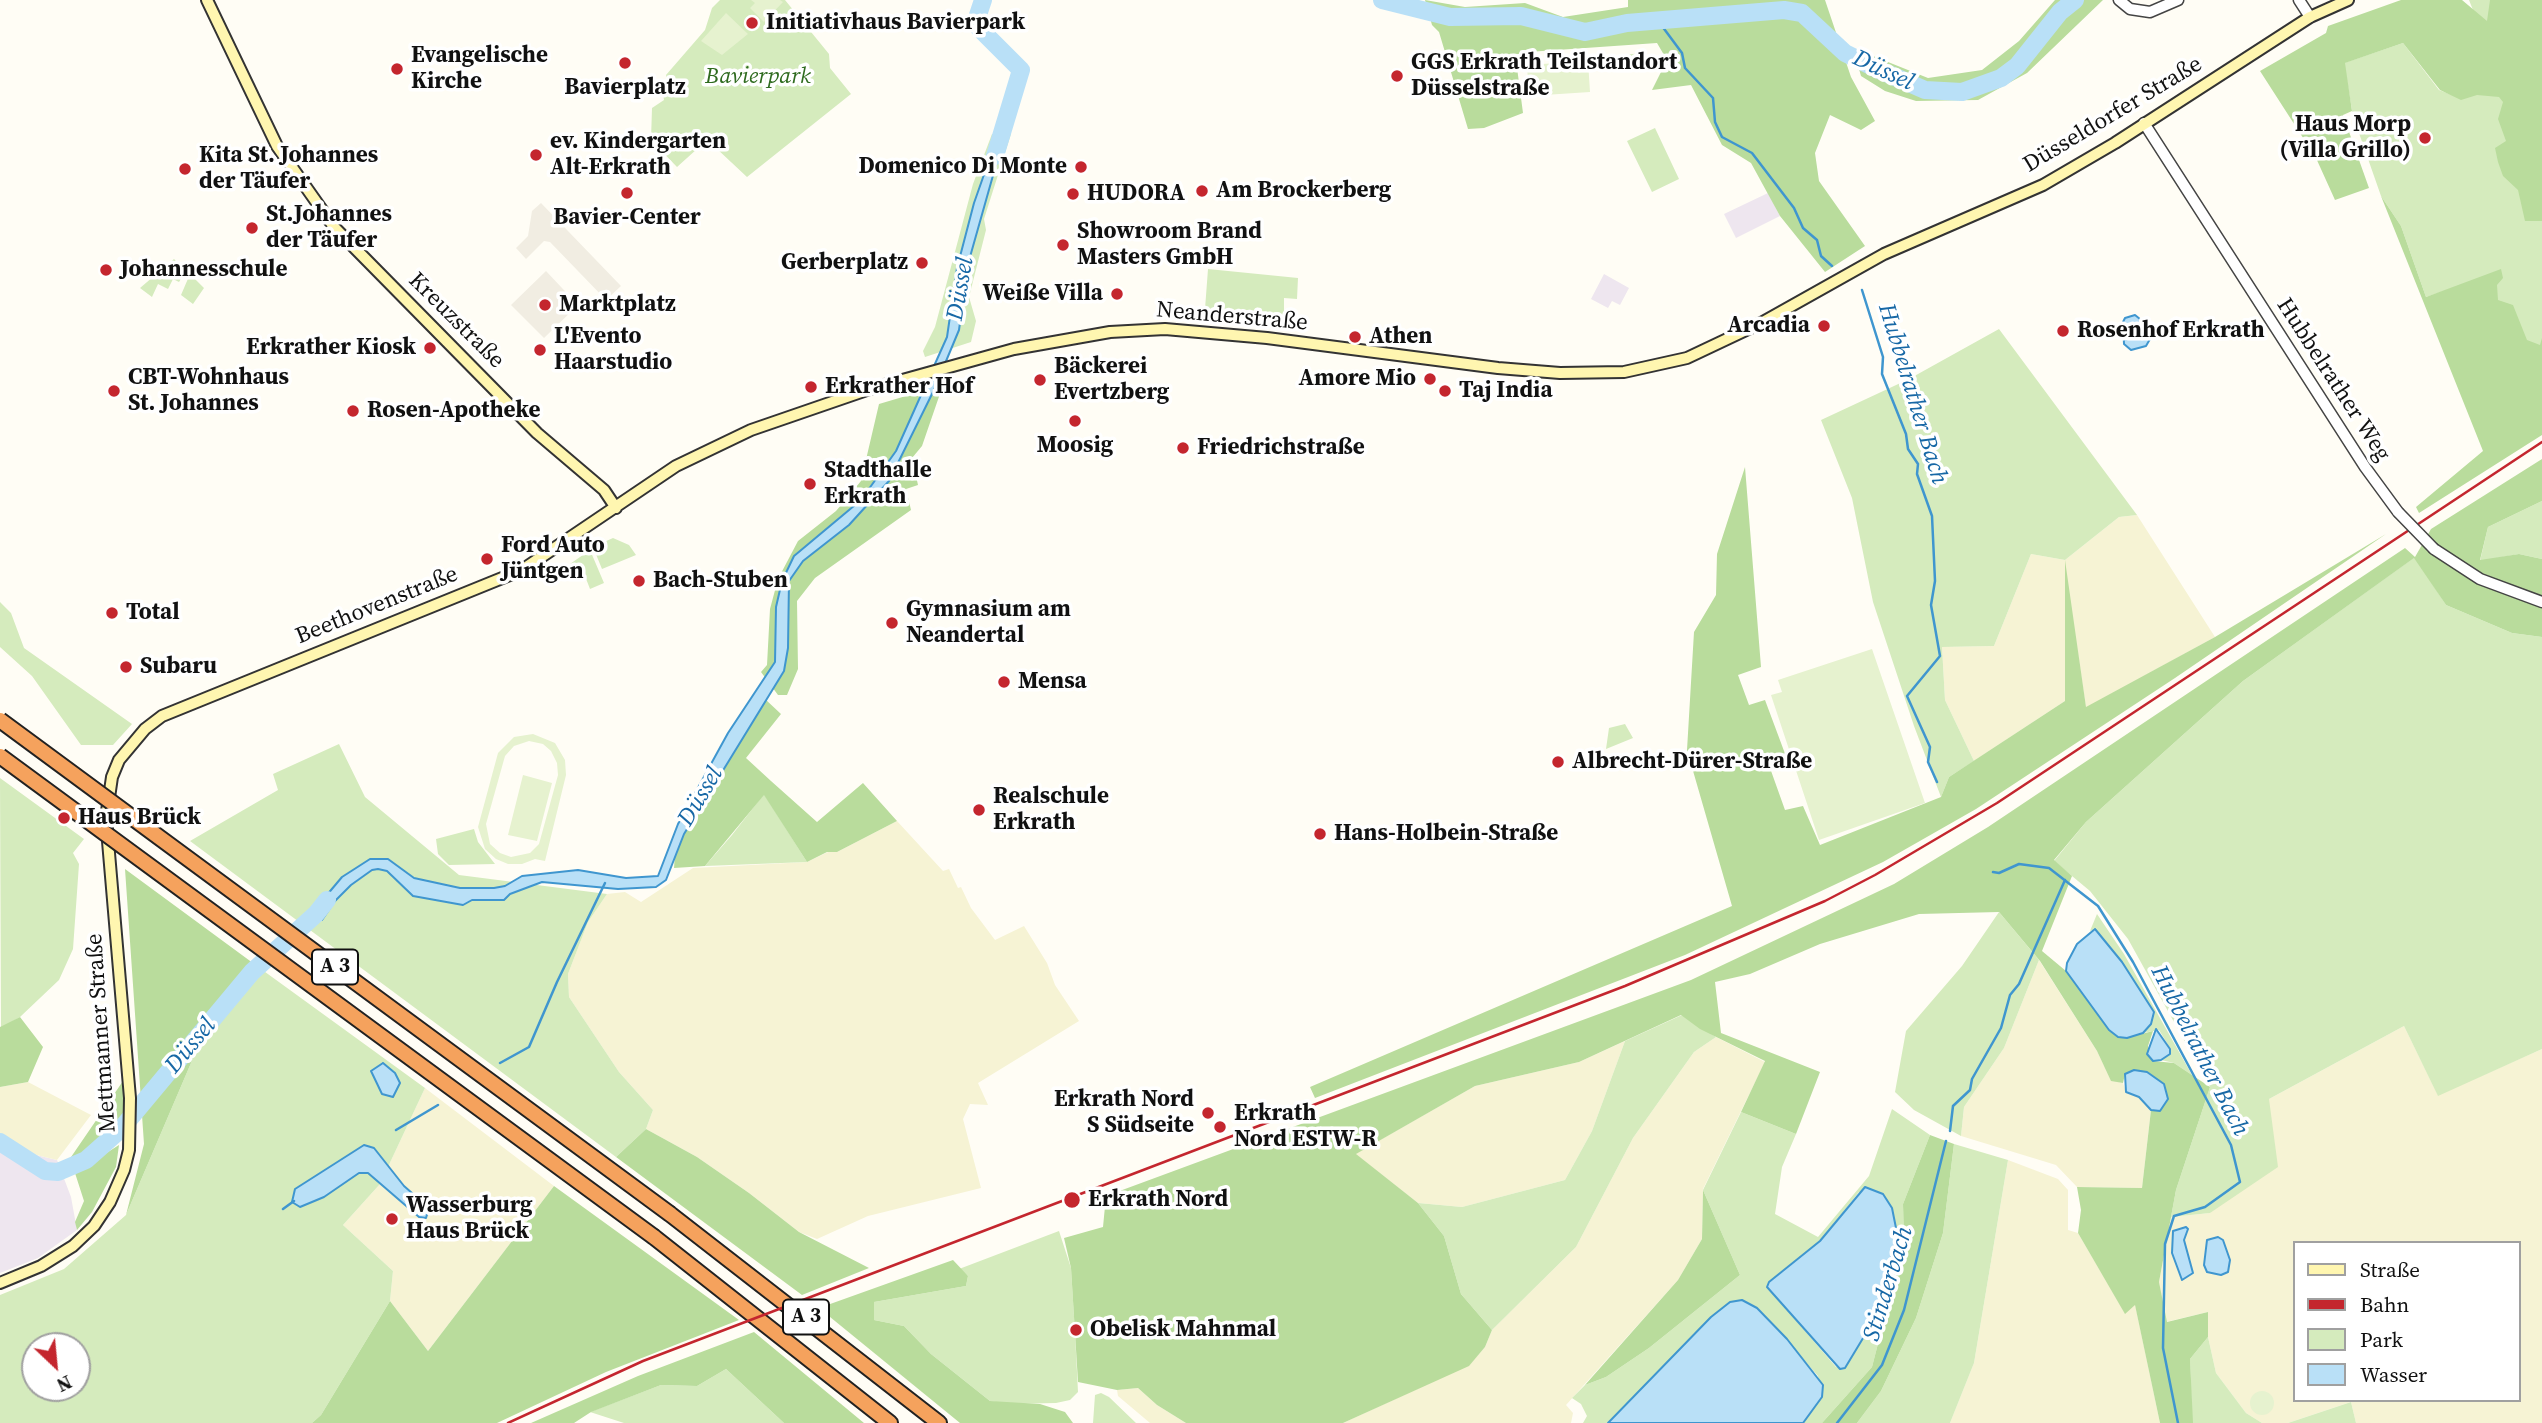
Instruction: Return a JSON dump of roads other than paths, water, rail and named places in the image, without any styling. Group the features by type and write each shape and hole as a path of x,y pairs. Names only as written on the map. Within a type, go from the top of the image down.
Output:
{"highway":[{"name":"A 3","path":"0,720 670,1214 939,1423"},
{"name":"A 3","path":"0,756 654,1237 890,1423"}],"main road":[{"name":"Kreuzstraße","path":"207,0 260,117 306,191 341,234 510,406 604,490 616,508"},
{"name":"Düsseldorfer Straße","path":"1854,271 1884,254 2043,185 2310,17 2348,0"},
{"name":"Neanderstraße","path":"616,508 676,466 751,430 959,362 1110,331 1165,329 1271,338 1498,368 1576,374 1624,372 1687,358 1726,341 1854,271"},
{"name":"Beethovenstraße","path":"145,729 162,716 197,701 522,570 616,508"},
{"name":"Mettmanner Straße","path":"0,1283 57,1257 94,1226 118,1186 130,1138 130,1098 106,818 114,772 119,760 145,729"}],"street":[{"path":"2119,0 2130,9 2150,12 2178,0"},
{"path":"2299,0 2310,17"},
{"name":"Hubbelrather Weg","path":"2144,123 2365,467 2398,512 2434,549 2480,579 2542,602"}],"water":[{"path":"999,132 1005,133 968,264 959,330 934,390 889,481 849,525 803,561 789,581 788,648 784,671 684,834 666,880 656,887 618,889 542,882 510,894 504,900 472,900 463,905 413,896 387,871 378,869 372,870 351,885 335,901 322,920 310,915 342,877 370,859 388,859 414,878 460,888 494,888 505,886 522,876 578,870 626,878 658,876 678,824 728,733 775,662 776,607 782,581 794,556 861,500 896,451 947,337 957,268 974,203"},
{"path":"2135,315 2146,324 2150,339 2146,346 2131,350 2124,344 2123,322 2125,318"},
{"path":"2095,929 2122,962 2154,1012 2151,1024 2143,1033 2127,1038 2118,1037 2109,1030 2066,971 2077,944"},
{"path":"2156,1029 2170,1049 2170,1054 2161,1060 2153,1061 2147,1054"},
{"path":"383,1063 395,1073 400,1083 393,1097 382,1094 371,1071"},
{"path":"2134,1070 2147,1072 2164,1084 2168,1099 2160,1111 2151,1110 2139,1097 2126,1092 2125,1074"},
{"path":"364,1145 374,1148 404,1186 429,1208 426,1218 419,1217 368,1173 359,1173 324,1197 300,1207 292,1202 295,1189"},
{"path":"1865,1187 1883,1194 1892,1208 1897,1233 1877,1315 1845,1368 1840,1369 1767,1287 1769,1282 1820,1241"},
{"path":"2186,1227 2188,1229 2184,1240 2193,1273 2182,1280 2172,1253 2173,1231"},
{"path":"2218,1237 2223,1240 2230,1260 2228,1272 2221,1275 2207,1272 2204,1265 2207,1240"},
{"path":"1742,1300 1757,1308 1787,1339 1823,1385 1822,1397 1803,1423 1608,1423 1711,1317 1730,1302"}],"waterway":[{"name":"Düssel","path":"983,0 977,18 979,28 1021,70 995,156"},
{"name":"Düssel","path":"1382,0 1450,17 1521,16 1585,32 1627,23 1784,10 1802,13 1845,53 1877,69 1925,90 1962,92 2001,78 2017,66 2060,12 2075,0"},
{"name":"Hubbelrather Bach","path":"1659,22 1682,53 1685,68 1713,98 1715,122 1722,137 1752,153 1794,208 1803,228 1817,240 1821,256 1832,266"},
{"name":"Hubbelrather Bach","path":"1862,290 1883,357 1882,374 1906,434 1908,449 1918,464 1917,474 1932,516 1935,581 1931,605 1940,656 1907,696 1930,747 1928,762 1937,782"},
{"name":"Hubbelrather Bach","path":"1993,872 1999,873 2019,864 2049,868 2098,906 2133,962 2231,1145 2240,1182 2205,1207 2174,1216 2165,1244 2163,1348 2178,1423"},
{"name":"Stinderbach","path":"1950,1131 1953,1106 1970,1090 1972,1079 2001,1028 2010,995 2019,984 2065,880"},
{"path":"500,1063 529,1047 605,883"},
{"name":"Düssel","path":"0,1142 45,1171 58,1172 86,1160 121,1129 252,972 316,914 327,900"},
{"path":"396,1130 438,1105"},
{"name":"Stinderbach","path":"1837,1423 1882,1365 1904,1310 1946,1141"},
{"path":"283,1209 294,1201"}],"railway":[{"path":"508,1423 643,1361 1625,986 1825,901 1875,875 1997,803 2542,442"}],"place":[{"name":"Initiativhaus Bavierpark","path":"752,23"},
{"name":"Bavierplatz","path":"625,63"},
{"name":"Evangelische Kirche","path":"397,69"},
{"name":"GGS Erkrath Teilstandort Düsselstraße","path":"1397,76"},
{"name":"Haus Morp (Villa Grillo)","path":"2425,138"},
{"name":"ev. Kindergarten Alt-Erkrath","path":"536,155"},
{"name":"Domenico Di Monte","path":"1081,167"},
{"name":"Kita St. Johannes der Täufer","path":"185,169"},
{"name":"Am Brockerberg","path":"1202,191"},
{"name":"Bavier-Center","path":"627,193"},
{"name":"HUDORA","path":"1073,194"},
{"name":"St.Johannes der Täufer","path":"252,228"},
{"name":"Showroom Brand Masters GmbH","path":"1063,245"},
{"name":"Gerberplatz","path":"922,263"},
{"name":"Johannesschule","path":"106,270"},
{"name":"Weiße Villa","path":"1117,294"},
{"name":"Marktplatz","path":"545,305"},
{"name":"Arcadia","path":"1824,326"},
{"name":"Rosenhof Erkrath","path":"2063,331"},
{"name":"Athen","path":"1355,337"},
{"name":"Erkrather Kiosk","path":"430,348"},
{"name":"L'Evento Haarstudio","path":"540,350"},
{"name":"Amore Mio","path":"1430,379"},
{"name":"Bäckerei Evertzberg","path":"1040,380"},
{"name":"Erkrather Hof","path":"811,387"},
{"name":"CBT-Wohnhaus St. Johannes","path":"114,391"},
{"name":"Taj India","path":"1445,391"},
{"name":"Rosen-Apotheke","path":"353,411"},
{"name":"Moosig","path":"1075,421"},
{"name":"Friedrichstraße","path":"1183,448"},
{"name":"Stadthalle Erkrath","path":"810,484"},
{"name":"Ford Auto Jüntgen","path":"487,559"},
{"name":"Bach-Stuben","path":"639,581"},
{"name":"Total","path":"112,613"},
{"name":"Gymnasium am Neandertal","path":"892,623"},
{"name":"Subaru","path":"126,667"},
{"name":"Mensa","path":"1004,682"},
{"name":"Albrecht-Dürer-Straße","path":"1558,762"},
{"name":"Realschule Erkrath","path":"979,810"},
{"name":"Haus Brück","path":"64,818"},
{"name":"Hans-Holbein-Straße","path":"1320,834"},
{"name":"Erkrath Nord S Südseite","path":"1208,1113"},
{"name":"Erkrath Nord ESTW-R","path":"1220,1127"},
{"name":"Erkrath Nord","path":"1072,1200"},
{"name":"Wasserburg Haus Brück","path":"392,1219"},
{"name":"Obelisk Mahnmal","path":"1076,1330"}],"park label":[{"name":"Bavierpark","path":"758,77"}]}
